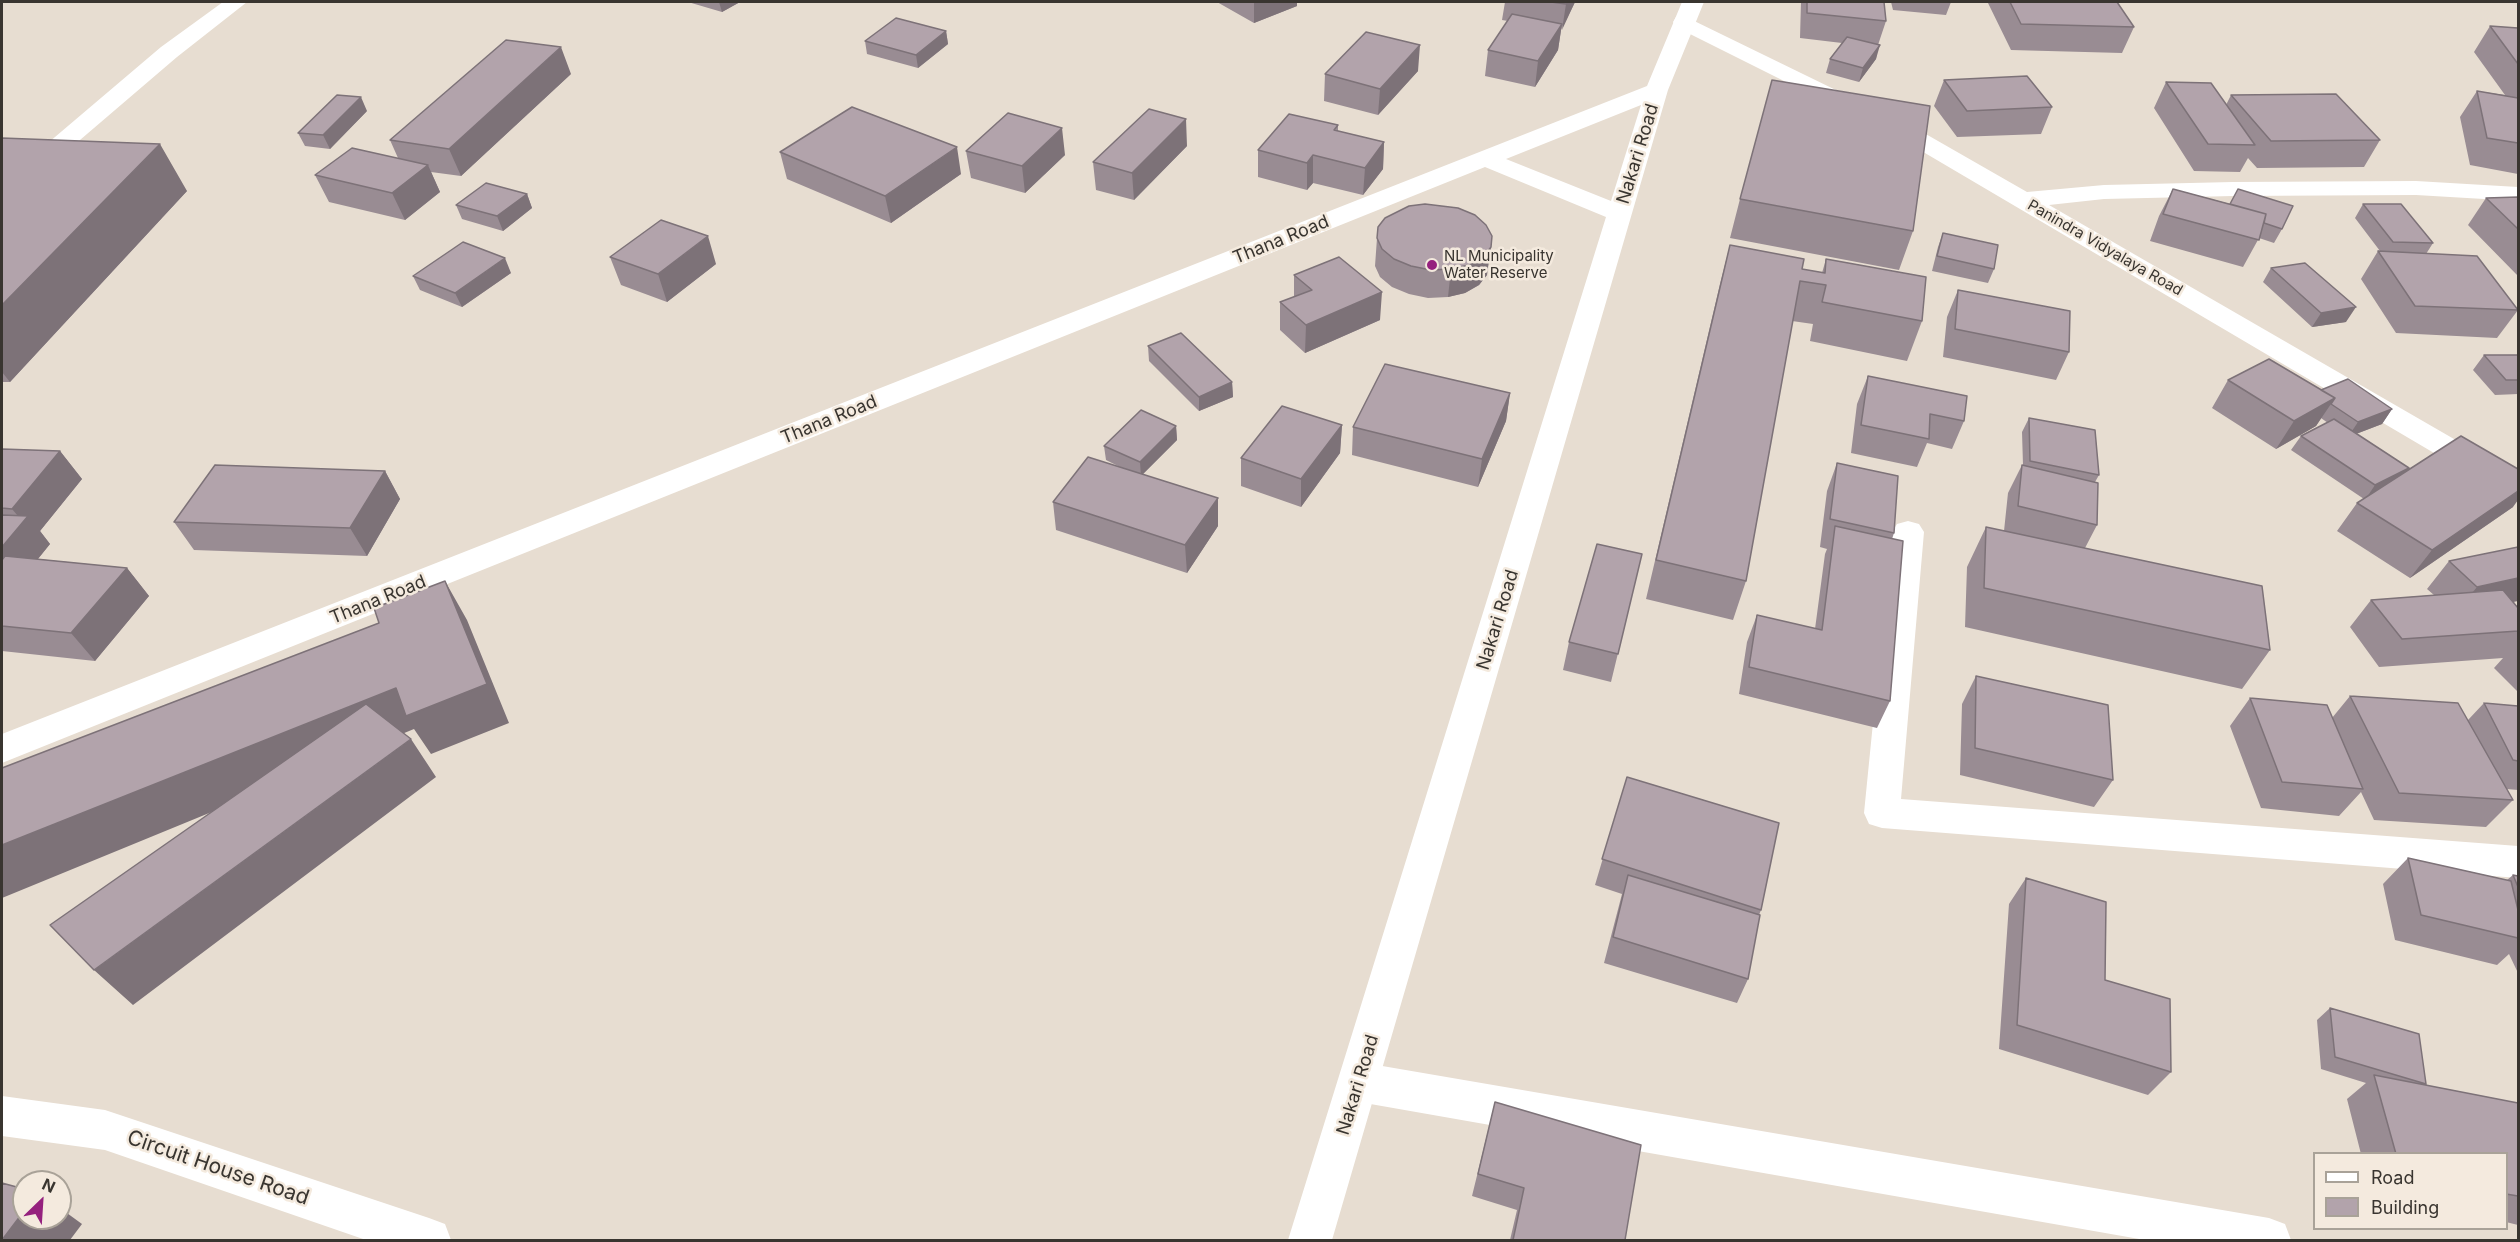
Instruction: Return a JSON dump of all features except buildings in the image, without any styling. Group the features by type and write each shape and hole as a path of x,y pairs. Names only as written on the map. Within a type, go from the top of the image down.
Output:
{"street":[{"path":"2,194 170,52 236,2"},
{"name":"Nakari Road","path":"1310,1240 1657,90 1689,12"},
{"name":"Panindra Vidyalaya Road","path":"1689,12 1916,138 2518,489"},
{"name":"Thana Road","path":"2,749 1657,90"},
{"path":"1486,159 1620,214"},
{"path":"2022,200 2104,192 2233,189 2416,188 2518,194"},
{"path":"1908,532 1882,813 2518,862"},
{"path":"1359,1082 2269,1240"},
{"name":"Circuit House Road","path":"2,1116 105,1130 429,1240"}],"place":[{"name":"NL Municipality Water Reserve","path":"1432,265"}]}
